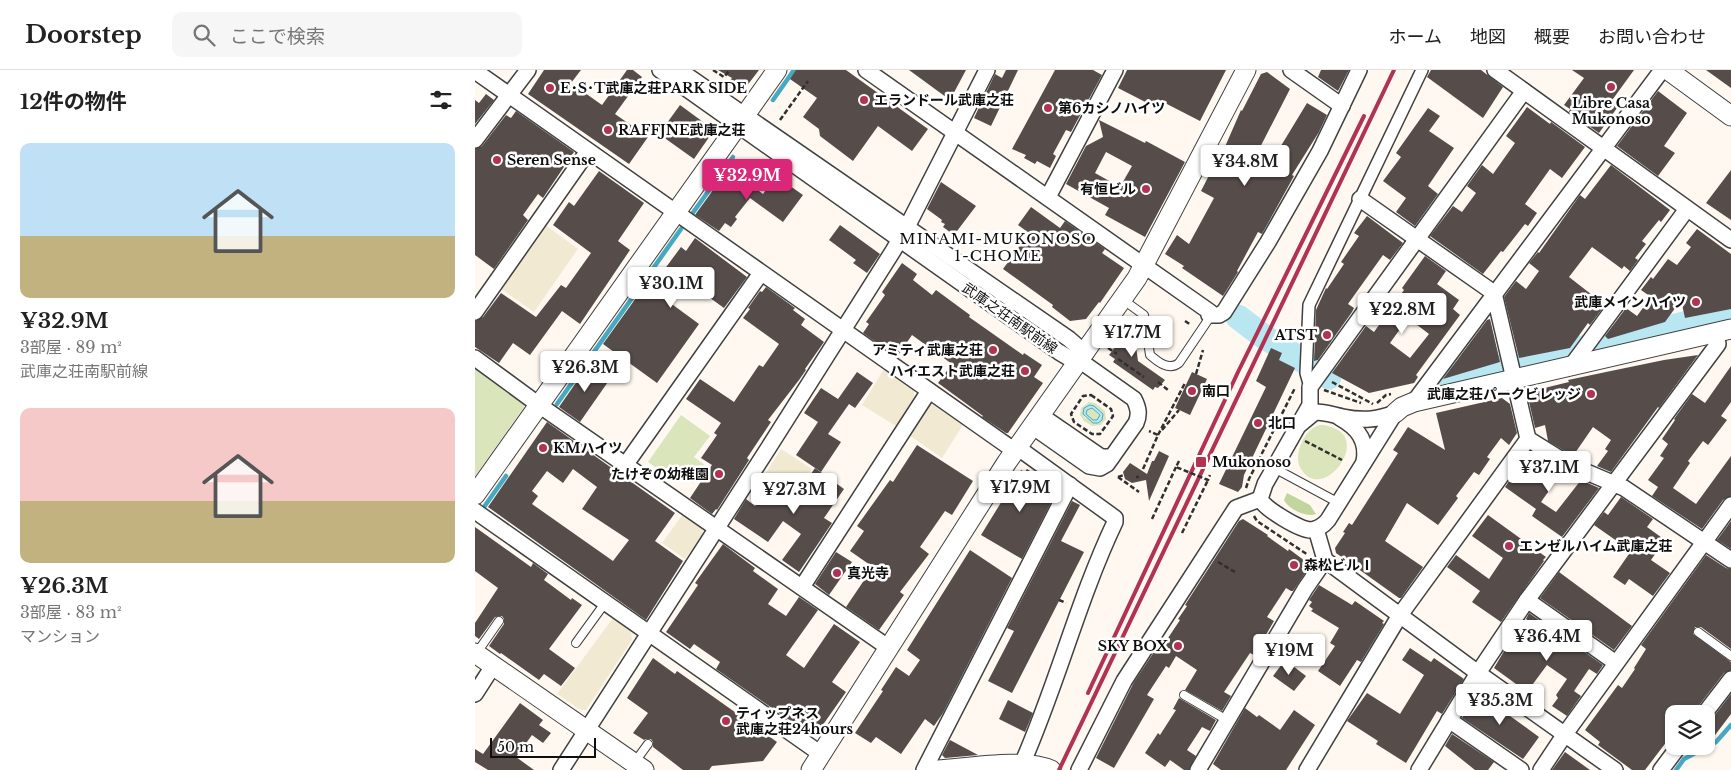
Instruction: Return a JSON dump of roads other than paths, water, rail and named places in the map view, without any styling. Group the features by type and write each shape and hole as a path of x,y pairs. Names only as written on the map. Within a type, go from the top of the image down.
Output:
{"street":[{"path":"475,140 528,70"},
{"name":"武庫之荘南駅前線","path":"660,70 742,120 907,227 1069,339 1077,346 1079,360 1069,358 1059,352 899,240 742,120 679,70"},
{"path":"475,495 777,70"},
{"path":"866,70 884,75 954,132 1209,312 1209,315 1219,315 1224,312 1250,272 1320,151 1359,70"},
{"path":"561,770 844,331 845,324 907,227 987,70"},
{"path":"1048,197 1115,70"},
{"path":"811,770 1016,449 1137,278 1246,70"},
{"path":"1291,70 1342,106"},
{"path":"1256,505 1274,468 1310,405 1314,380 1307,357 1309,305 1422,70"},
{"path":"1495,70 1731,240"},
{"path":"1414,402 1661,70"},
{"path":"1667,70 1731,116"},
{"path":"475,71 929,391 1070,485 1115,518 1021,767"},
{"path":"1314,380 1524,91"},
{"path":"475,312 588,151"},
{"path":"1360,199 1494,293 1528,439 1570,465 1624,488 1731,560"},
{"path":"1582,353 1687,209"},
{"path":"626,464 761,273"},
{"path":"1079,770 1124,682 1236,508 1256,505 1266,507 1298,526 1305,529 1316,529 1325,524 1395,413 1402,407 1512,369 1582,353 1723,331"},
{"path":"1419,770 1527,600 1717,344 1723,331"},
{"path":"475,358 889,648"},
{"path":"1036,421 1101,457 1112,457 1136,423 1139,416 1138,407 1133,399 1079,360"},
{"path":"802,587 929,391"},
{"path":"1298,426 1315,412 1373,420 1395,413"},
{"path":"1335,415 1360,434 1365,448 1364,462"},
{"path":"1307,770 1400,615 1528,439"},
{"path":"924,770 1070,485"},
{"path":"1541,770 1731,505"},
{"path":"475,511 821,754"},
{"path":"1316,529 1323,562 1400,615 1479,674 1615,770"},
{"path":"1198,770 1305,589 1323,562"},
{"path":"1527,600 1616,663"},
{"path":"475,653 639,766"},
{"path":"475,694 493,666"},
{"path":"1711,705 1731,679"},
{"path":"1449,720 1521,770"},
{"path":"1661,770 1672,755"},
{"path":"938,770 1042,766 1051,770"}],"lane":[{"path":"1122,299 1144,315 1150,355 1164,365 1169,366 1175,366 1179,362 1208,320 1209,315"},
{"path":"1274,468 1339,503"},
{"path":"576,643 605,603"},
{"path":"475,653 499,622"},
{"path":"1698,632 1731,656"},
{"path":"1184,695 1227,720"},
{"path":"639,766 648,744"}],"water":[{"path":"1090,405 1094,406 1103,414 1102,420 1098,423 1093,423 1083,414 1084,408","holes":["1092,408 1100,415 1097,420 1093,420 1086,414 1087,410"]}],"waterway":[{"path":"773,100 794,70"},
{"path":"692,214 733,157"},
{"path":"557,404 681,229"},
{"path":"1439,382 1731,313"},
{"path":"1238,317 1263,336 1329,377"},
{"path":"484,507 506,476"},
{"path":"1676,770 1684,759 1716,742 1731,725"}],"railway":[{"path":"1059,770 1394,70"},
{"path":"1088,693 1238,372 1364,116"}],"place":[{"name":"Libre Casa Mukonoso","path":"1611,87"},
{"name":"E･S･T武庫之荘PARK SIDE","path":"550,88"},
{"name":"エランドール武庫之荘","path":"864,100"},
{"name":"第6カシノハイツ","path":"1048,108"},
{"name":"RAFFJNE武庫之荘","path":"608,130"},
{"name":"Seren Sense","path":"497,160"},
{"name":"有恒ビル","path":"1146,189"},
{"name":"武庫メインハイツ","path":"1696,302"},
{"name":"ATST","path":"1327,335"},
{"name":"アミティ武庫之荘","path":"993,350"},
{"name":"ハイエスト武庫之荘","path":"1025,371"},
{"name":"南口","path":"1192,391"},
{"name":"武庫之荘パークビレッジ","path":"1591,394"},
{"name":"北口","path":"1258,423"},
{"name":"KMハイツ","path":"543,448"},
{"name":"Mukonoso","path":"1201,462"},
{"name":"たけぞの幼稚園","path":"719,474"},
{"name":"エンゼルハイム武庫之荘","path":"1509,546"},
{"name":"森松ビルⅠ","path":"1294,565"},
{"name":"真光寺","path":"837,573"},
{"name":"SKY BOX","path":"1178,646"},
{"name":"ティップネス 武庫之荘24hours","path":"726,721"}],"district":[{"name":"MINAMI-MUKONOSO 1-CHOME","path":"998,246"}]}
